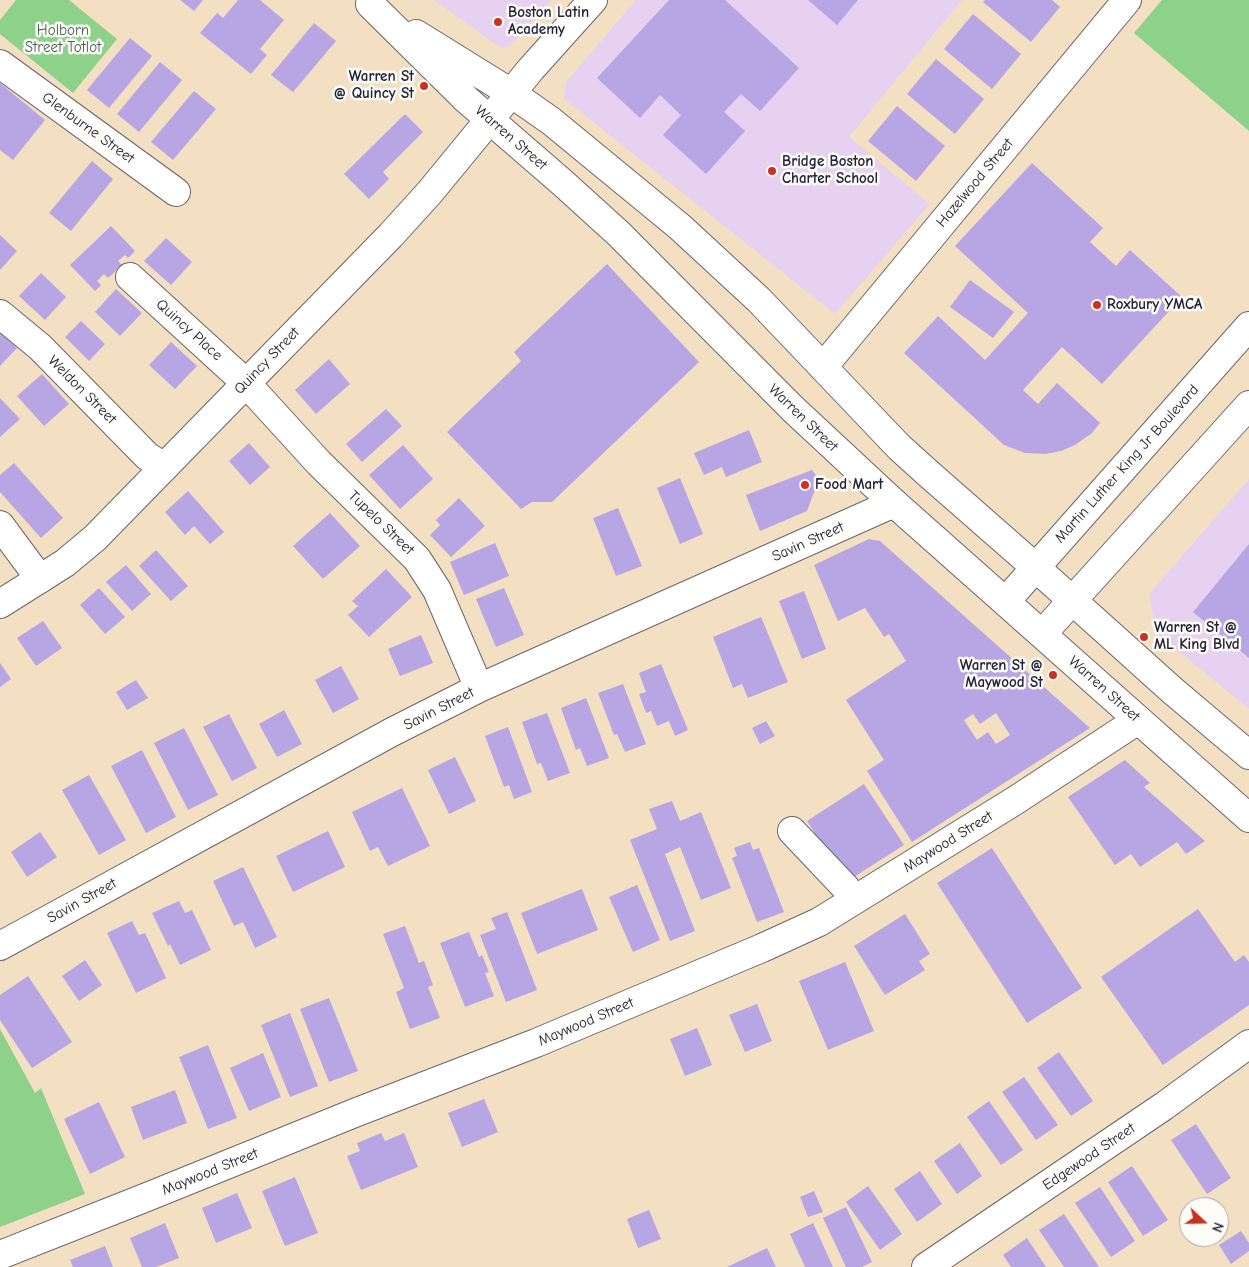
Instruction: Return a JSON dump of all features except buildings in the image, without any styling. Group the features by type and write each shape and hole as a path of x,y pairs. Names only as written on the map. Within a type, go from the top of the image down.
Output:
{"street":[{"name":"Quincy Street","path":"0,604 65,563 85,547 164,467 391,235 430,192 511,93 593,0"},
{"name":"Hazelwood Street","path":"823,367 1127,0"},
{"name":"Warren Street","path":"368,2 511,93 551,121 652,203 759,300 899,447 1173,691 1249,755"},
{"name":"Warren Street","path":"368,2 489,120 607,223 793,409 894,504 1006,601 1249,818"},
{"name":"Glenburne Street","path":"0,64 176,192"},
{"name":"Quincy Place","path":"130,277 246,383"},
{"name":"Weldon Street","path":"0,314 40,348 147,456 164,467"},
{"name":"Martin Luther King Jr Boulevard","path":"1006,601 1249,326"},
{"name":"Tupelo Street","path":"246,383 319,463 417,559 437,590 479,688"},
{"path":"1042,634 1249,405"},
{"name":"Savin Street","path":"0,946 392,732 479,688 894,504"},
{"path":"0,525 40,579"},
{"name":"Maywood Street","path":"0,1255 356,1112 545,1039 762,948 819,922 1016,800 1138,720"},
{"path":"792,831 845,887 854,900"},
{"name":"Edgewood Street","path":"926,1267 1164,1106 1249,1044"}],"shaded area":[{"name":"Boston Latin Academy","path":"434,0 551,0 512,44 501,48"},
{"name":"Bridge Boston Charter School","path":"636,0 962,0 849,137 930,204 835,314 564,99 566,82"},
{"path":"1249,479 1249,709 1156,633 1149,594"}],"green space":[{"name":"Holborn Street Totlot","path":"16,0 69,0 117,39 73,93 0,34 0,20"},
{"path":"1162,0 1249,0 1249,131 1134,33"},
{"path":"0,1029 35,1093 41,1088 85,1194 0,1227"}],"place":[{"name":"Boston Latin Academy","path":"498,22"},
{"name":"Warren St @ Quincy St","path":"424,86"},
{"name":"Bridge Boston Charter School","path":"772,171"},
{"name":"Roxbury YMCA","path":"1097,305"},
{"name":"Food Mart","path":"805,485"},
{"name":"Warren St @ ML King Blvd","path":"1144,637"},
{"name":"Warren St @ Maywood St","path":"1053,675"}]}
